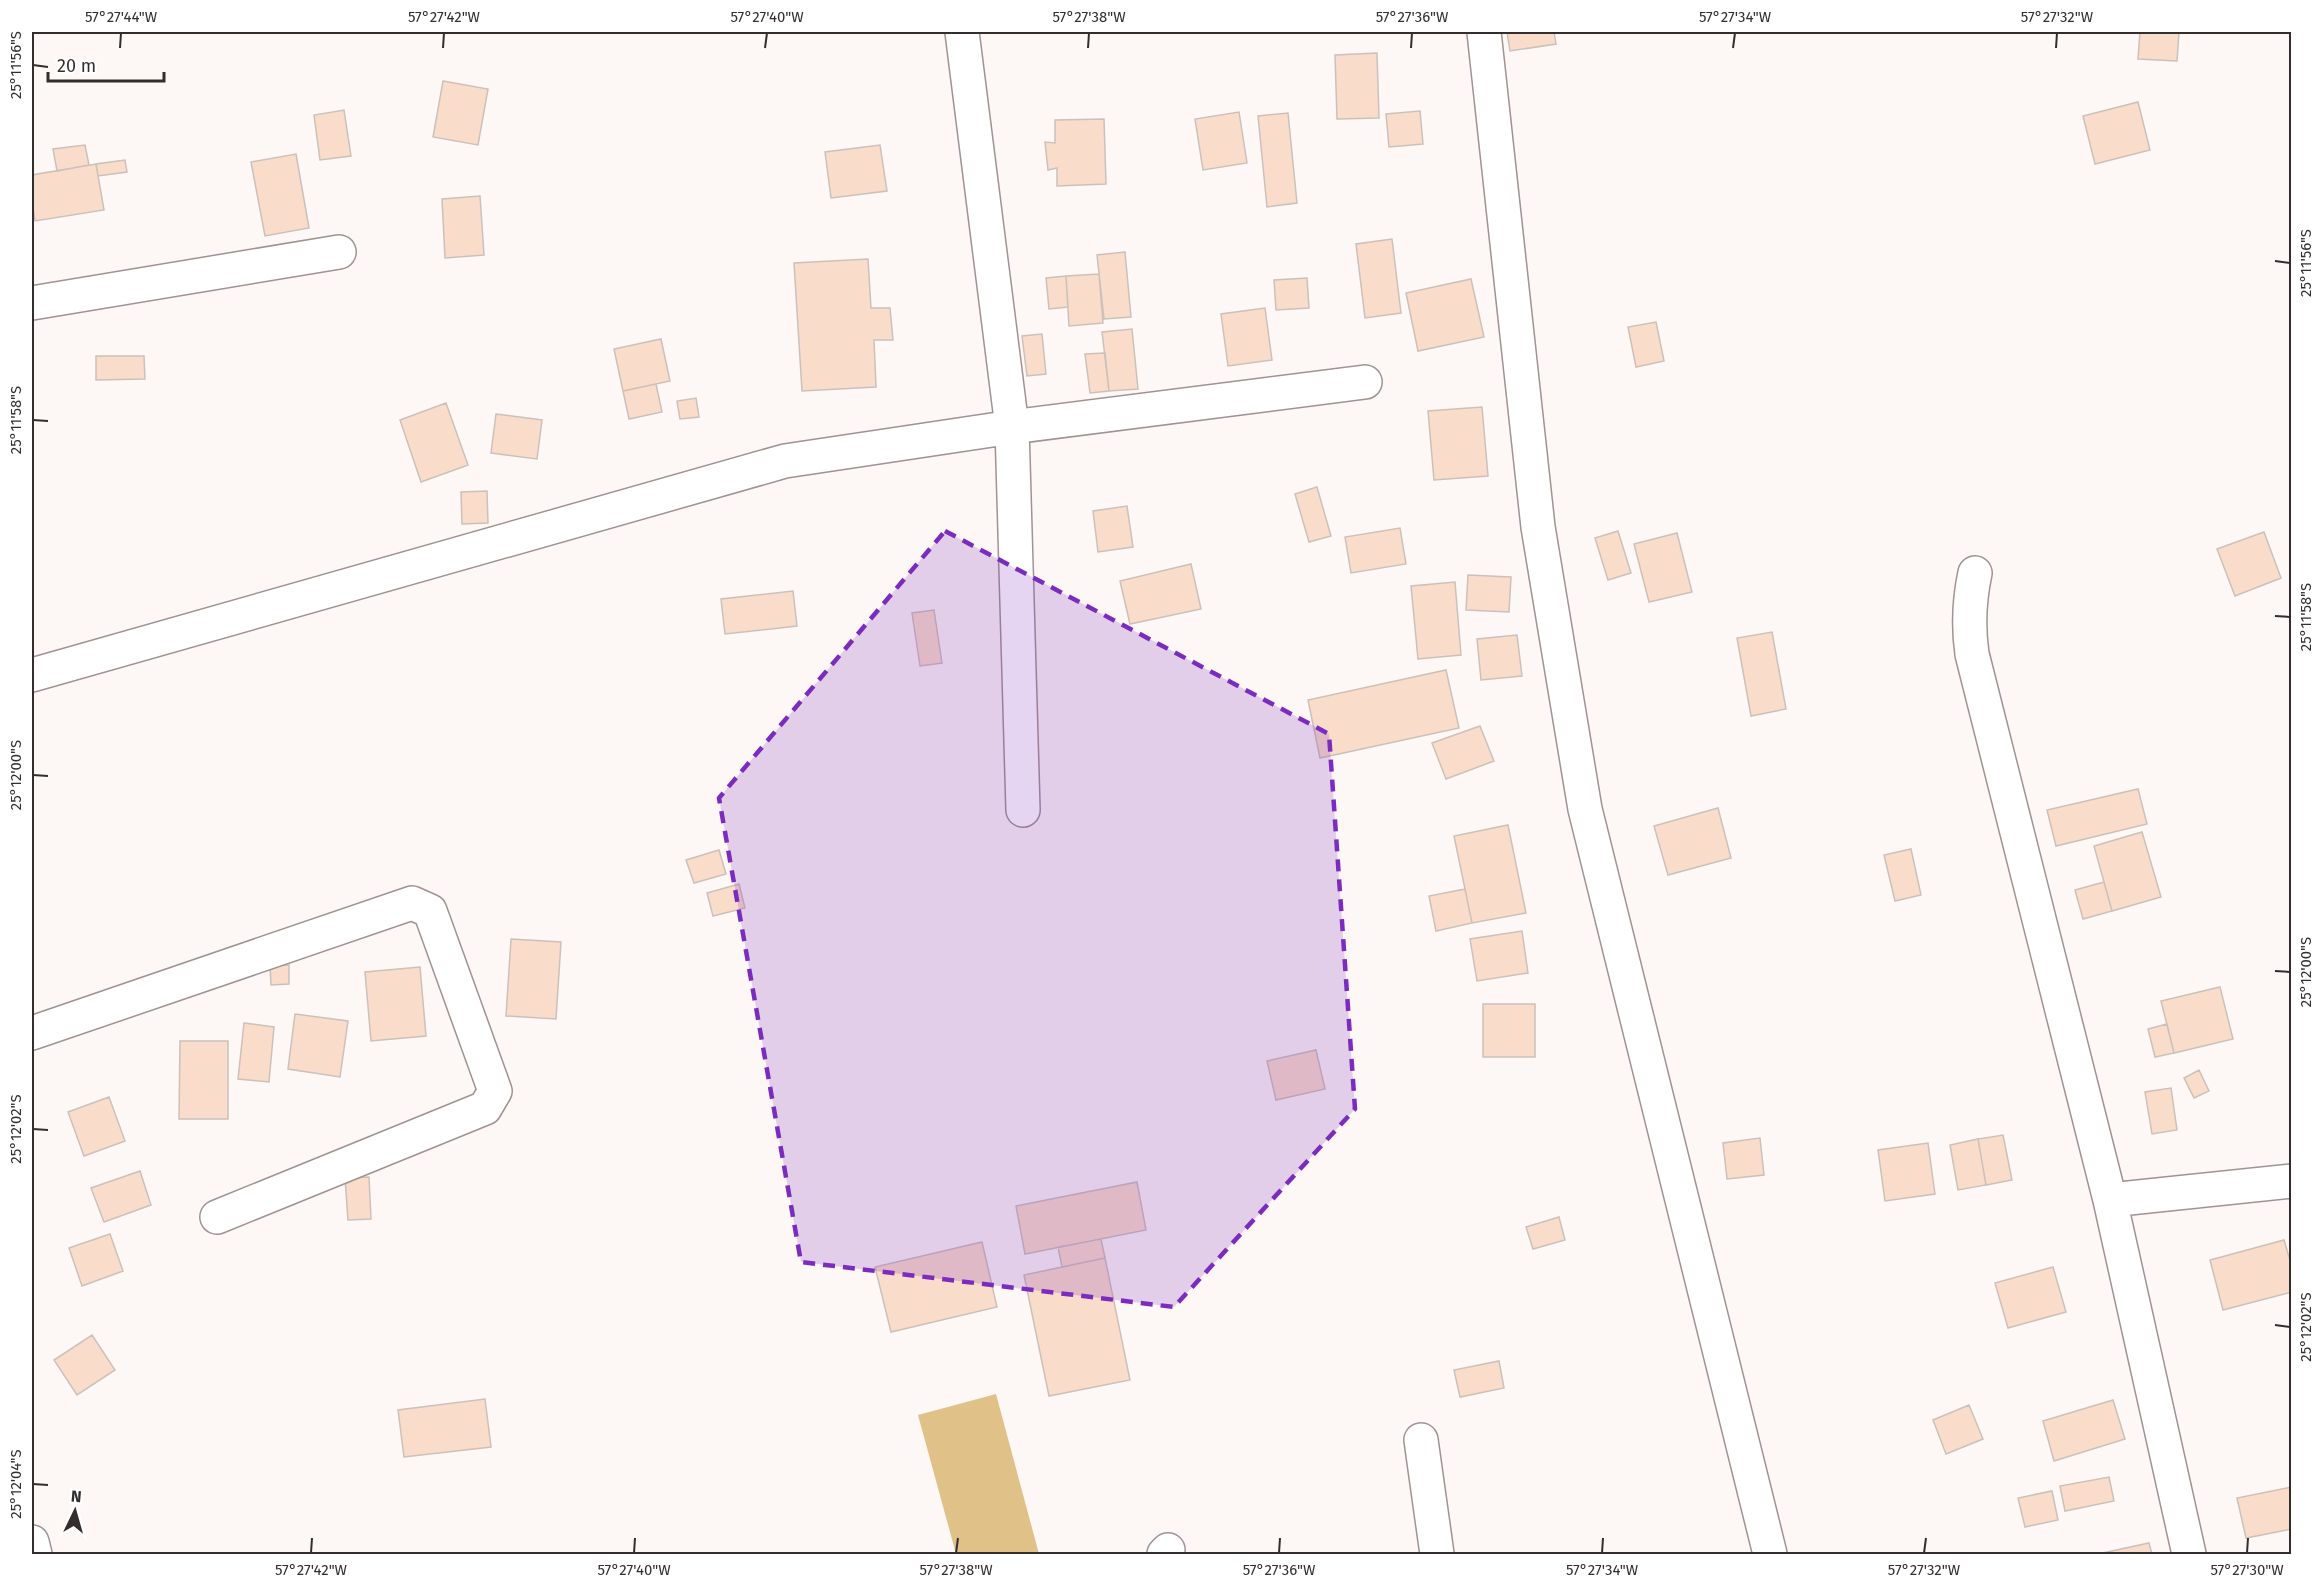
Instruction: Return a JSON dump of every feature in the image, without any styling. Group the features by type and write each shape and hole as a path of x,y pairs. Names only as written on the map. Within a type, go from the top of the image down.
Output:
{"street":[{"path":"962,32 1012,427 1023,810"},
{"path":"1484,32 1538,527 1585,809 1770,1554"},
{"path":"32,303 339,252"},
{"path":"32,674 784,461 1012,427 1365,382"},
{"path":"1975,573 1969,599 1968,628 1972,654 2110,1200 2189,1554"},
{"path":"32,1033 412,903 430,911 495,1091 485,1108 217,1217"},
{"path":"2110,1200 2292,1181"},
{"path":"1421,1440 1437,1554"},
{"path":"32,1542 35,1554"}],"highlighted area":[{"path":"945,531 1329,734 1355,1109 1174,1307 801,1262 719,798"}],"shaded area":[{"path":"996,1394 1039,1554 956,1554 918,1415"}],"building":[{"path":"1507,32 1554,32 1556,44 1510,51"},
{"path":"2140,32 2179,32 2177,61 2138,59"},
{"path":"1377,53 1379,118 1337,119 1335,55"},
{"path":"443,81 488,89 478,145 433,137"},
{"path":"2138,102 2150,150 2095,164 2083,116"},
{"path":"344,110 351,156 320,160 314,115"},
{"path":"1420,111 1423,144 1389,147 1386,114"},
{"path":"1239,112 1247,163 1203,170 1195,119"},
{"path":"1288,113 1297,203 1267,207 1258,116"},
{"path":"1104,119 1106,184 1057,186 1057,168 1048,170 1045,142 1055,143 1055,120"},
{"path":"85,145 89,165 57,171 53,149"},
{"path":"880,145 887,191 831,198 825,152"},
{"path":"296,154 309,228 265,236 251,162"},
{"path":"125,160 127,172 98,176 96,164"},
{"path":"96,164 104,210 35,221 32,175"},
{"path":"480,196 484,255 445,258 442,199"},
{"path":"1392,239 1401,313 1365,318 1356,244"},
{"path":"1125,252 1131,317 1104,319 1097,255"},
{"path":"868,259 871,308 890,308 893,340 874,340 876,387 802,391 794,263"},
{"path":"1099,274 1103,323 1069,326 1066,276"},
{"path":"1066,276 1068,307 1049,309 1046,278"},
{"path":"1307,278 1309,308 1276,310 1274,280"},
{"path":"1471,279 1484,337 1418,351 1406,293"},
{"path":"1265,308 1272,360 1228,366 1221,314"},
{"path":"1656,322 1664,361 1636,367 1628,327"},
{"path":"1132,329 1138,389 1109,391 1102,332"},
{"path":"1042,334 1046,374 1027,376 1022,336"},
{"path":"661,339 670,381 623,391 614,349"},
{"path":"1105,353 1109,391 1090,393 1085,354"},
{"path":"96,356 144,356 145,379 96,380"},
{"path":"656,384 662,412 629,419 623,391"},
{"path":"696,398 699,417 680,419 677,401"},
{"path":"446,403 468,465 421,482 400,420"},
{"path":"1482,407 1488,476 1434,480 1428,411"},
{"path":"496,414 542,420 537,459 491,453"},
{"path":"1317,487 1331,536 1309,542 1295,494"},
{"path":"487,491 488,523 462,524 461,492"},
{"path":"1127,506 1133,547 1098,552 1093,511"},
{"path":"1400,528 1406,564 1351,573 1345,537"},
{"path":"1618,531 1631,573 1608,580 1595,538"},
{"path":"2264,532 2281,578 2235,596 2217,549"},
{"path":"1677,533 1692,592 1649,602 1634,544"},
{"path":"1191,564 1201,609 1130,624 1120,581"},
{"path":"1468,575 1511,577 1509,612 1466,610"},
{"path":"1455,582 1461,655 1418,659 1411,586"},
{"path":"793,591 797,626 725,634 721,599"},
{"path":"934,610 942,663 920,666 912,613"},
{"path":"1772,632 1786,709 1751,716 1737,638"},
{"path":"1517,635 1522,676 1481,680 1477,639"},
{"path":"1446,670 1459,728 1320,758 1308,700"},
{"path":"1480,726 1494,761 1446,779 1432,743"},
{"path":"2138,789 2147,824 2056,846 2047,810"},
{"path":"1718,808 1731,858 1668,875 1654,826"},
{"path":"1508,825 1526,913 1472,923 1454,836"},
{"path":"2142,832 2161,897 2112,911 2094,846"},
{"path":"1911,849 1921,895 1895,901 1884,855"},
{"path":"719,850 726,874 694,883 686,860"},
{"path":"2104,882 2112,911 2083,919 2075,890"},
{"path":"739,884 745,908 713,916 707,893"},
{"path":"1465,889 1472,923 1436,931 1429,896"},
{"path":"1522,931 1528,973 1477,981 1470,939"},
{"path":"511,939 561,942 556,1019 506,1016"},
{"path":"289,965 289,984 271,985 270,966"},
{"path":"420,967 426,1036 371,1041 365,972"},
{"path":"2220,987 2233,1039 2174,1053 2161,1001"},
{"path":"1483,1004 1535,1004 1535,1057 1483,1057"},
{"path":"295,1014 348,1021 340,1077 288,1069"},
{"path":"244,1023 274,1027 269,1082 238,1079"},
{"path":"2167,1024 2174,1053 2155,1057 2148,1029"},
{"path":"180,1041 228,1041 228,1119 179,1119"},
{"path":"1316,1050 1325,1089 1276,1100 1267,1061"},
{"path":"2199,1070 2209,1091 2194,1098 2184,1078"},
{"path":"2171,1088 2177,1130 2152,1134 2145,1092"},
{"path":"109,1097 125,1141 84,1156 68,1112"},
{"path":"2003,1135 2012,1180 1986,1185 1978,1139"},
{"path":"1760,1138 1764,1175 1727,1179 1723,1143"},
{"path":"1978,1139 1986,1185 1958,1190 1950,1145"},
{"path":"1928,1143 1935,1194 1885,1201 1878,1150"},
{"path":"140,1171 151,1205 104,1222 91,1188"},
{"path":"369,1177 371,1219 348,1220 345,1178"},
{"path":"1137,1182 1146,1230 1025,1254 1016,1206"},
{"path":"1559,1217 1565,1240 1533,1249 1526,1227"},
{"path":"110,1234 123,1271 82,1286 69,1248"},
{"path":"1101,1239 1105,1258 1062,1267 1058,1247"},
{"path":"2284,1240 2292,1267 2292,1292 2223,1310 2210,1260"},
{"path":"982,1242 997,1307 891,1332 875,1267"},
{"path":"1105,1258 1130,1380 1049,1396 1024,1275"},
{"path":"2053,1267 2066,1312 2008,1328 1995,1283"},
{"path":"92,1335 115,1370 77,1395 54,1360"},
{"path":"1499,1361 1504,1388 1460,1397 1454,1370"},
{"path":"485,1399 491,1447 404,1457 398,1410"},
{"path":"2113,1400 2125,1439 2054,1461 2043,1421"},
{"path":"1969,1405 1983,1439 1946,1454 1933,1420"},
{"path":"2109,1477 2114,1501 2065,1511 2060,1486"},
{"path":"2292,1487 2292,1529 2246,1538 2237,1498"},
{"path":"2052,1491 2058,1520 2025,1527 2018,1498"},
{"path":"2149,1543 2152,1554 2098,1554"}]}
